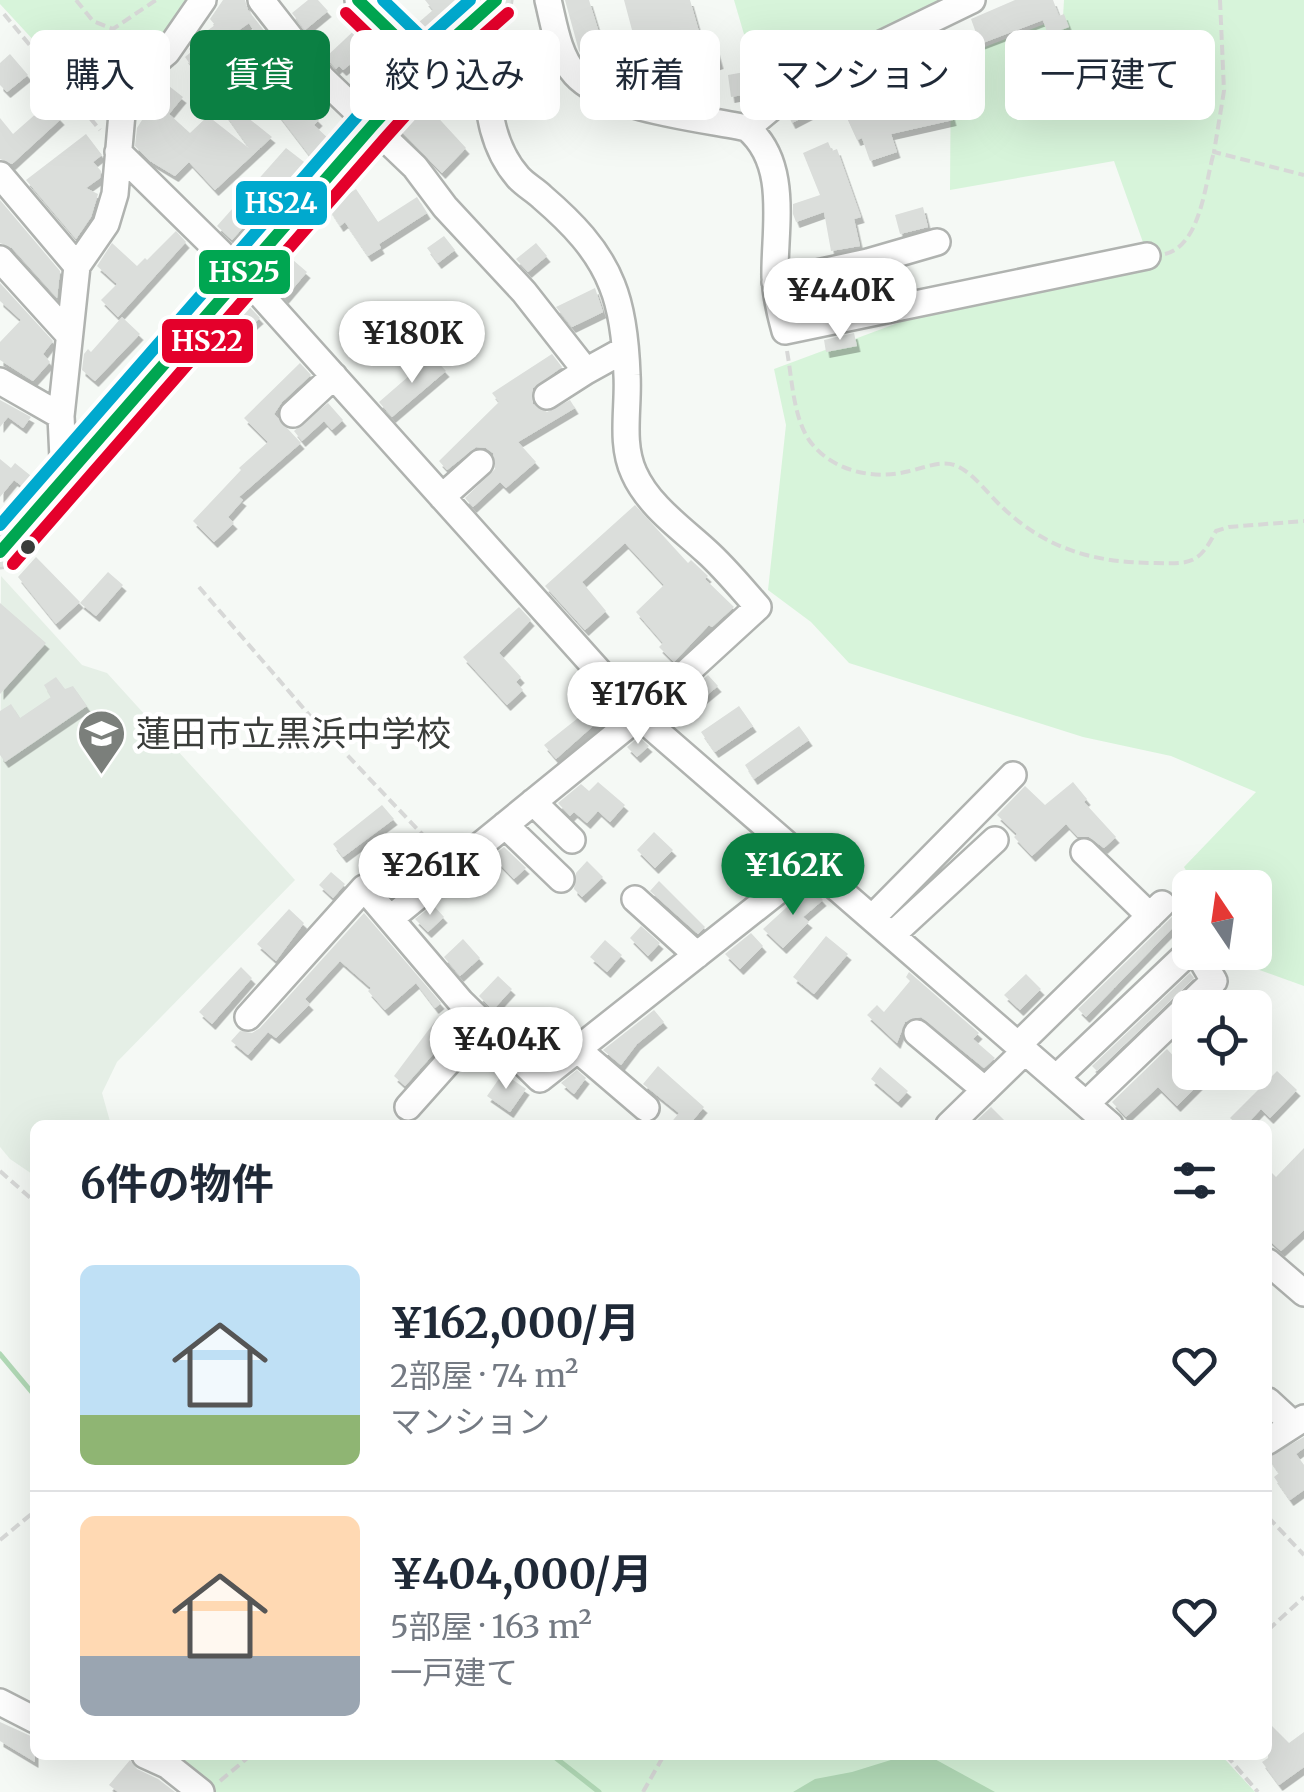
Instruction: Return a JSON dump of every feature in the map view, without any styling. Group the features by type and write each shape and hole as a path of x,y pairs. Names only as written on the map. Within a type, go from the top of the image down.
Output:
{"main road":[{"path":"463,30 488,5"},
{"path":"0,552 377,120"}],"street":[{"path":"64,480 60,416 77,266 106,224 115,194 123,102 140,75 168,52 203,0"},
{"path":"261,0 322,78 415,167 524,292 586,372"},
{"path":"358,0 389,30"},
{"path":"548,0 562,51 574,73 593,89 638,104 748,128 757,136 777,189 775,282 785,331 1147,256"},
{"path":"748,128 801,83 972,0"},
{"path":"391,918 639,716 758,607 709,553 666,515 633,472 621,316 596,251 544,198 518,178 500,146 485,98 488,5"},
{"path":"118,152 242,274 639,716 1104,1120"},
{"path":"0,175 77,266"},
{"path":"775,282 937,242"},
{"path":"0,259 69,335"},
{"path":"547,396 624,350"},
{"path":"293,414 334,376"},
{"path":"0,381 60,416"},
{"path":"442,497 480,463"},
{"path":"873,917 1013,775"},
{"path":"533,802 572,840"},
{"path":"505,825 561,879"},
{"path":"892,934 995,840"},
{"path":"954,1120 1156,910 1084,852"},
{"path":"248,1016 364,888 462,1002 540,1078 812,864"},
{"path":"635,899 697,955"},
{"path":"1056,1078 1174,970"},
{"path":"1086,1104 1214,981 1206,970"},
{"path":"408,1107 483,1023"},
{"path":"917,1033 986,1090"},
{"path":"577,1049 646,1108"},
{"path":"1272,1265 1304,1293"},
{"path":"1272,1404 1299,1421 1272,1438"},
{"path":"0,1702 30,1717"},
{"path":"154,1760 204,1792"}],"path":[{"path":"76,0 93,20 114,29 156,0"},
{"path":"1147,256 1178,251 1188,238 1214,152 1224,91 1220,0"},
{"path":"4,14 118,152"},
{"path":"1214,152 1304,175"},
{"path":"785,331 800,417 809,440 825,455 855,472 874,475 890,476 947,462 962,467 1022,522 1084,556 1123,564 1196,561 1216,531 1304,521"},
{"path":"199,586 311,716 454,867"},
{"path":"0,1171 30,1198"},
{"path":"0,1540 30,1515"},
{"path":"1272,1521 1304,1556"},
{"path":"1272,1626 1304,1597"},
{"path":"204,1792 244,1760"},
{"path":"643,1792 661,1760"},
{"path":"1230,1760 1258,1792"}],"shaded area":[{"path":"0,0 193,0 170,34 170,30 30,30 30,36"},
{"path":"734,0 952,0 899,30 743,30"},
{"path":"1064,0 1304,0 1304,986 1259,970 1272,970 1272,870 1184,867 1256,792 1171,756 1083,737 849,663 811,622 768,590 786,425 774,369 922,314 1150,262 1114,161 950,190 951,120 985,120 985,47 1005,39 1005,120 1215,120 1215,30 1029,30 1063,17"},
{"name":"蓮田市立黒浜中学校","path":"1,576 82,665 107,673 295,880 117,1062 102,1093 110,1120 30,1120 30,1173 0,1147"},
{"path":"162,1760 1226,1760 1255,1792 209,1792"},
{"path":"891,1760 936,1760 995,1792 793,1792 815,1779"}],"building":[{"path":"223,0 245,0 264,30 253,30 249,23 239,30 208,30 215,25 210,19"},
{"path":"308,0 318,0 328,11 305,30 292,13"},
{"path":"425,0 466,0 435,30 411,29 433,10"},
{"path":"565,0 589,0 598,30 580,30 579,51"},
{"path":"624,0 690,0 699,30 632,30"},
{"path":"1015,0 1053,0 1069,27 1046,30 1043,20 1005,30 1005,34 985,42 985,30 975,30 971,19"},
{"path":"350,34 350,64 343,70 339,66 336,69 330,62 330,53"},
{"path":"10,54 28,75 7,92 0,85 0,63"},
{"path":"740,73 740,95 731,97 728,75"},
{"path":"170,87 183,97 170,113"},
{"path":"170,115 190,133 204,120 213,120 250,149 230,120 251,120 272,137 215,190 189,162 175,176 135,146 142,120 170,120"},
{"path":"0,118 13,134 30,119 60,120 12,164 0,159"},
{"path":"282,120 319,120 314,125 332,142 313,160"},
{"path":"403,120 440,120 466,148 442,173 397,127"},
{"path":"848,120 953,120 891,134 897,152 870,161 862,138 857,140"},
{"path":"86,134 102,155 93,162 101,171 100,178 86,188 98,194 91,217 76,239 26,180"},
{"path":"828,142 832,151 837,149 861,217 854,219 860,246 831,251 824,212 796,222 793,214 793,204 820,195 803,153"},
{"path":"286,148 308,165 302,171 306,174 286,196 278,188 232,240 217,226"},
{"path":"356,189 378,222 417,197 427,213 379,244 381,248 368,256 345,222 340,226 328,207"},
{"path":"0,200 60,271 57,298 12,248 0,243"},
{"path":"923,207 928,227 900,234 895,215"},
{"path":"176,231 186,242 118,317 101,300 117,284 97,266 112,243 137,266"},
{"path":"444,236 455,250 438,263 427,248"},
{"path":"536,243 547,256 528,272 516,259"},
{"path":"286,254 307,272 285,298 273,284 281,275 273,268"},
{"path":"879,276 881,286 858,291 856,281"},
{"path":"0,283 53,341 43,354 50,362 33,381 0,360 0,342 21,320 0,301"},
{"path":"595,288 603,312 572,327 556,307"},
{"path":"824,288 828,306 812,309 808,292"},
{"path":"244,301 260,318 241,331 216,359 203,348"},
{"path":"122,317 140,334 95,381 82,370 84,354 88,349 91,352"},
{"path":"854,333 857,346 826,352 824,340"},
{"path":"552,354 562,367 533,388 533,404 547,412 570,400 575,408 518,442 536,462 506,488 500,482 473,507 465,498 495,469 493,453 476,447 447,470 439,461 499,402 492,393"},
{"path":"432,356 446,371 392,417 379,402"},
{"path":"300,363 311,375 274,414 301,443 239,497 243,500 228,517 234,523 214,542 193,521 239,468 268,442 244,418"},
{"path":"0,400 31,417 23,428 8,417 0,427"},
{"path":"328,403 343,420 332,430 324,421 302,441 294,431"},
{"path":"0,459 11,468 15,463 36,480 27,490 14,480 0,497"},
{"path":"635,505 734,607 712,627 709,625 674,662 636,612 664,585 625,543 582,582 606,611 585,630 545,586"},
{"path":"36,557 80,602 56,624 18,577"},
{"path":"108,572 123,585 96,616 80,603"},
{"path":"0,603 46,643 0,694"},
{"path":"519,607 531,620 499,653 521,677 516,682 523,690 507,705 463,657"},
{"path":"708,675 718,686 675,721 667,712"},
{"path":"56,677 65,689 73,686 87,706 5,762 0,755 0,711 11,704 20,718 51,697 44,685"},
{"path":"602,699 611,710 556,759 544,745"},
{"path":"739,706 753,726 715,752 701,732"},
{"path":"799,726 809,740 754,779 745,765"},
{"path":"639,737 649,746 637,757 627,747"},
{"path":"598,782 625,805 610,822 598,811 587,823 574,812 570,816 558,803 581,784 589,791"},
{"path":"1073,782 1087,799 1084,802 1116,837 1104,848 1089,837 1078,837 1066,824 1032,856 997,815 1025,786 1045,805"},
{"path":"382,805 394,819 343,857 333,844"},
{"path":"654,832 673,850 655,868 637,850"},
{"path":"424,847 435,861 417,876 406,863"},
{"path":"504,847 526,868 514,879 492,856"},
{"path":"389,858 406,878 389,892 370,873"},
{"path":"587,861 603,877 582,897 574,889 576,873"},
{"path":"331,872 345,884 333,898 319,885"},
{"path":"659,881 705,927 698,934 650,891"},
{"path":"810,886 823,900 803,917 809,922 783,948 763,929"},
{"path":"433,905 444,917 428,932 415,919"},
{"path":"289,909 304,923 276,961 257,944"},
{"path":"364,913 441,1003 435,1008 416,983 385,1010 368,991 371,988 340,961 305,999 310,1004 276,1038 268,1032 248,1055 231,1041 240,1031 252,1033 260,1028"},
{"path":"1172,917 1172,929 1086,1017 1078,1009"},
{"path":"641,926 660,943 648,956 630,938"},
{"path":"751,933 763,946 740,969 725,954"},
{"path":"826,936 848,954 814,994 793,977"},
{"path":"463,939 480,958 460,976 444,957"},
{"path":"605,940 622,955 607,972 590,957"},
{"path":"241,967 252,978 212,1024 199,1012"},
{"path":"909,972 979,1033 973,1039 995,1058 984,1068 921,1017 905,1022 897,1043 867,1015 877,1005 884,1012 910,981 906,977"},
{"path":"1190,973 1194,978 1181,990 1172,990"},
{"path":"1026,974 1041,989 1020,1010 1004,995"},
{"path":"498,976 512,989 493,1010 479,996"},
{"path":"1172,990 1172,999 1097,1071 1092,1066"},
{"path":"654,1010 664,1022 637,1044 621,1065 603,1050"},
{"path":"533,1012 548,1026 531,1043 516,1028"},
{"path":"436,1020 452,1033 405,1086 394,1076"},
{"path":"1167,1049 1172,1054 1172,1090 1193,1090 1177,1106 1158,1087 1126,1117 1112,1102"},
{"path":"658,1066 704,1107 693,1120 673,1120 679,1113 643,1084"},
{"path":"880,1067 908,1091 898,1102 871,1079"},
{"path":"577,1070 586,1078 574,1094 561,1083"},
{"path":"1277,1071 1297,1090 1270,1118 1261,1109 1251,1120 1230,1118 1258,1090 1272,1090 1272,1076"},
{"path":"503,1073 526,1089 510,1112 487,1096"},
{"path":"991,1107 1004,1120 977,1120"},
{"path":"1304,1148 1304,1230 1281,1251 1272,1243 1272,1173 1276,1177"},
{"path":"1304,1437 1304,1448 1296,1454 1304,1465 1304,1490 1290,1500 1274,1477 1279,1473 1272,1455"},
{"path":"0,1722 30,1736 30,1759 0,1741"},
{"path":"1272,1726 1289,1743 1304,1732 1304,1767 1279,1785 1262,1762 1272,1760"},
{"path":"130,1760 137,1769 175,1792 118,1792 109,1785"}],"waterway":[{"path":"0,1354 30,1390"},
{"path":"558,1760 599,1792"}],"transit line":[{"name":"HS25","path":"358,0 389,30"},
{"name":"HS24","path":"383,0 414,30"},
{"name":"HS24","path":"0,525 360,113 432,34 470,0"},
{"name":"HS25","path":"0,552 373,125 445,46 496,0"},
{"name":"HS22","path":"346,13 364,30"},
{"name":"HS22","path":"13,564 386,137 457,58 508,13"}],"place":[{"name":"蓮田市立黒浜中学校","path":"101,776"}]}
